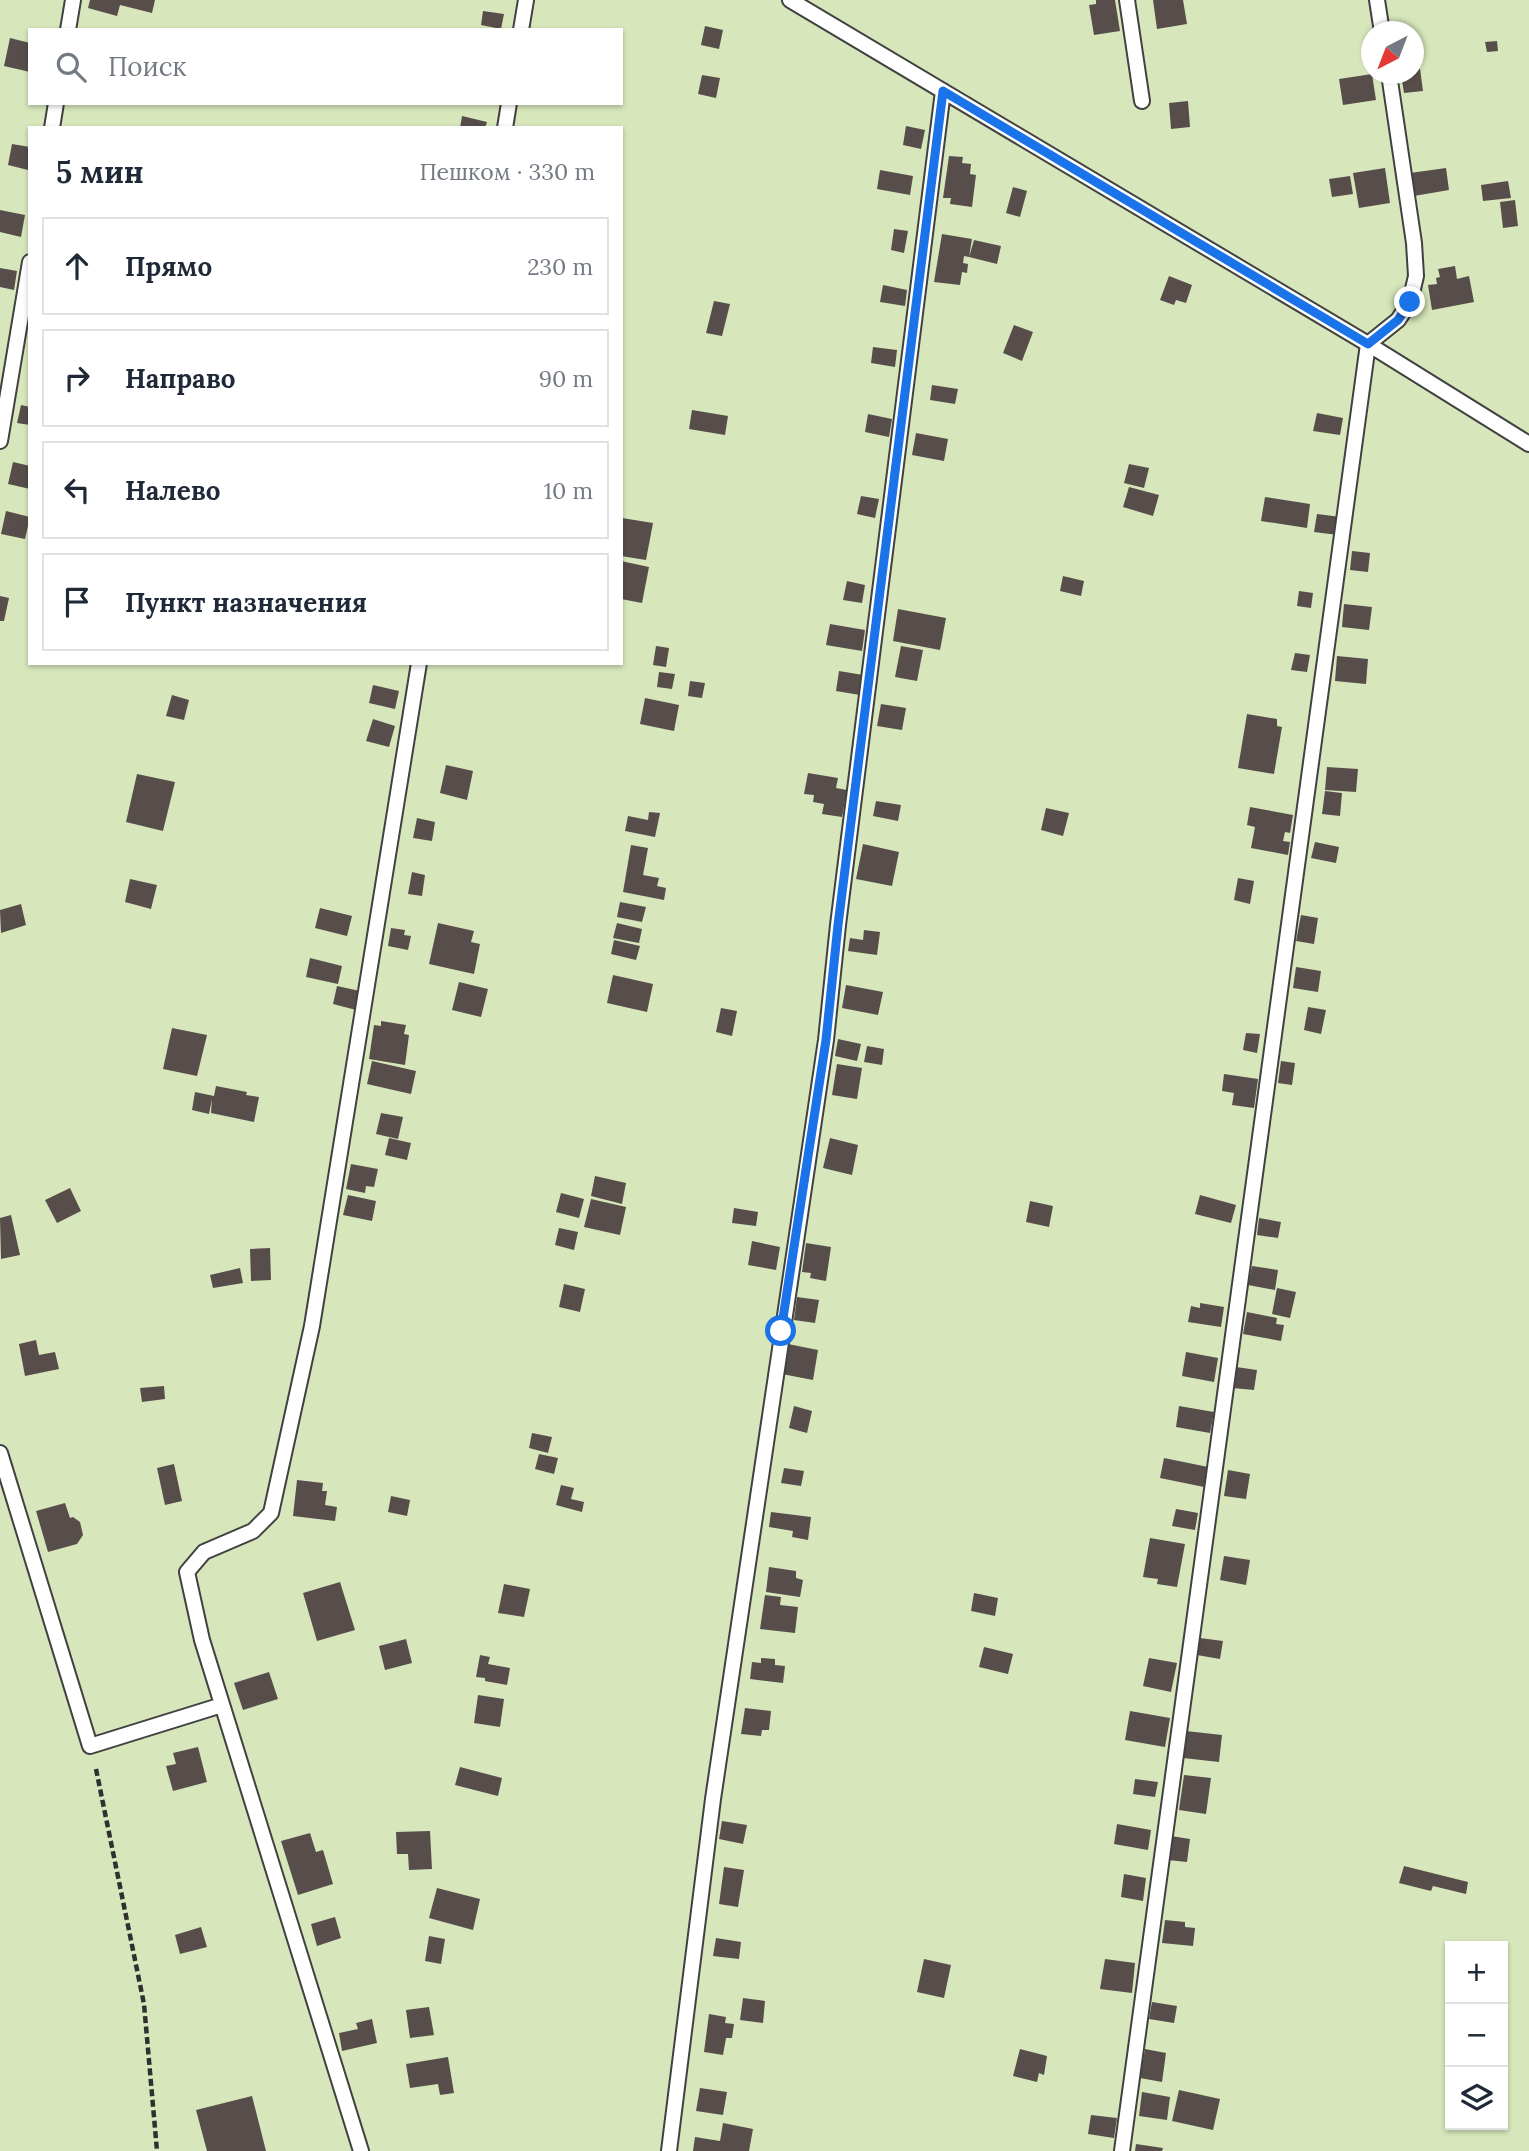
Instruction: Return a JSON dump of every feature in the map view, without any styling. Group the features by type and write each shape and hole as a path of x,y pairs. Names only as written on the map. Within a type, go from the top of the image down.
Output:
{"lane":[{"path":"68,28 73,0"},
{"path":"521,28 526,0"},
{"path":"790,0 1368,344 1529,443"},
{"path":"1127,0 1142,101"},
{"path":"1377,0 1380,21"},
{"path":"1122,2151 1368,344 1398,320 1410,302 1416,276 1415,243 1391,84"},
{"path":"669,2151 713,1799 826,1040 943,91"},
{"path":"52,126 56,105"},
{"path":"505,126 509,105"},
{"path":"0,441 28,274"},
{"path":"361,2151 202,1640 187,1572 204,1552 253,1531 271,1513 312,1326 419,665"},
{"path":"0,1453 90,1746 222,1705"}],"path":[{"path":"90,1746 144,2004 157,2151"}],"green space":[{"path":"0,0 1529,0 1529,2151 0,2151"}],"building":[{"path":"90,0 155,0 152,13 120,5 117,16 88,8"},
{"path":"1096,0 1115,0 1120,31 1094,35 1089,5 1096,4"},
{"path":"1153,0 1183,0 1187,24 1157,29"},
{"path":"483,11 504,14 501,28 481,25"},
{"path":"705,26 723,30 719,49 701,45"},
{"path":"10,38 28,42 28,72 4,66"},
{"path":"1497,41 1498,51 1487,52 1485,42"},
{"path":"702,75 720,78 716,98 698,94"},
{"path":"1361,76 1361,84 1374,84 1376,100 1343,105 1339,79"},
{"path":"1403,84 1422,84 1423,91 1404,93"},
{"path":"1188,101 1190,127 1171,129 1169,103"},
{"path":"462,116 487,122 486,126 460,126"},
{"path":"906,126 925,130 921,149 903,145"},
{"path":"12,144 28,147 28,170 8,165"},
{"path":"949,156 963,157 962,163 971,164 970,174 976,175 972,207 950,204 951,198 943,198"},
{"path":"1385,168 1390,203 1359,208 1353,173"},
{"path":"1446,168 1449,190 1414,196 1410,173"},
{"path":"880,170 913,176 910,195 877,189"},
{"path":"1350,176 1353,194 1332,197 1329,179"},
{"path":"1508,181 1511,198 1483,201 1481,185"},
{"path":"1013,187 1027,191 1020,217 1006,213"},
{"path":"1515,200 1518,226 1503,228 1500,202"},
{"path":"0,210 25,215 21,237 0,232"},
{"path":"894,229 908,231 904,253 891,250"},
{"path":"942,234 972,239 969,257 964,256 963,263 968,264 967,273 962,272 960,285 934,282"},
{"path":"974,240 1001,246 997,264 969,257"},
{"path":"1455,266 1457,279 1469,276 1474,302 1432,310 1428,285 1437,284 1436,278 1440,277 1438,269"},
{"path":"0,268 17,271 14,290 0,287"},
{"path":"1169,276 1192,285 1186,303 1176,300 1174,305 1160,300"},
{"path":"883,285 907,290 905,306 880,302"},
{"path":"714,301 730,304 722,336 706,333"},
{"path":"1014,325 1033,332 1022,361 1003,353"},
{"path":"873,347 897,350 895,367 871,363"},
{"path":"932,385 958,389 955,404 930,400"},
{"path":"21,405 28,407 28,425 17,423"},
{"path":"692,410 728,416 725,435 689,429"},
{"path":"1317,413 1343,418 1340,435 1313,431"},
{"path":"868,414 892,419 889,437 865,432"},
{"path":"916,433 948,439 944,461 912,455"},
{"path":"13,462 28,466 28,489 8,484"},
{"path":"1129,464 1149,468 1144,488 1124,483"},
{"path":"1129,487 1159,495 1153,516 1123,507"},
{"path":"861,496 879,499 875,518 857,514"},
{"path":"1265,497 1310,504 1307,528 1261,521"},
{"path":"6,511 28,516 25,539 1,534"},
{"path":"1317,514 1341,517 1338,535 1314,532"},
{"path":"623,518 653,523 646,560 623,556"},
{"path":"1352,551 1370,553 1368,572 1350,570"},
{"path":"623,561 649,567 642,603 623,599"},
{"path":"1063,576 1084,581 1081,596 1060,591"},
{"path":"847,581 865,585 862,603 843,600"},
{"path":"1299,591 1313,593 1311,608 1297,606"},
{"path":"0,596 9,598 4,621 0,621"},
{"path":"1344,604 1372,607 1369,630 1342,627"},
{"path":"898,609 946,618 940,650 893,641"},
{"path":"830,624 865,630 862,651 826,645"},
{"path":"656,646 669,648 666,667 653,665"},
{"path":"901,646 923,650 917,681 895,677"},
{"path":"1295,653 1310,655 1307,672 1291,670"},
{"path":"1337,656 1368,659 1366,684 1335,681"},
{"path":"839,671 863,675 860,695 836,691"},
{"path":"659,672 675,674 672,689 657,687"},
{"path":"690,681 705,683 702,698 688,696"},
{"path":"373,685 399,691 395,709 369,703"},
{"path":"172,695 189,700 184,720 166,716"},
{"path":"645,698 679,705 674,731 640,724"},
{"path":"881,704 906,708 902,730 877,726"},
{"path":"1247,714 1277,719 1277,726 1282,727 1274,774 1238,768"},
{"path":"373,719 395,726 389,747 366,741"},
{"path":"446,765 473,771 467,800 440,793"},
{"path":"1327,767 1358,769 1356,792 1325,790"},
{"path":"808,773 838,778 836,788 847,790 842,817 822,814 824,804 813,802 814,795 804,794"},
{"path":"137,774 175,782 163,831 126,822"},
{"path":"1325,791 1342,793 1340,816 1322,814"},
{"path":"876,801 901,805 898,821 873,816"},
{"path":"1250,807 1293,815 1290,833 1285,832 1283,841 1290,842 1288,855 1251,848 1255,827 1247,825"},
{"path":"1046,808 1069,813 1063,836 1041,830"},
{"path":"649,812 660,813 655,837 625,831 628,816 648,820"},
{"path":"417,818 435,822 432,841 413,838"},
{"path":"1315,842 1339,847 1336,863 1311,858"},
{"path":"863,844 899,852 892,886 856,879"},
{"path":"631,845 648,848 643,875 659,878 657,886 666,888 664,900 623,892"},
{"path":"412,872 425,875 422,896 408,894"},
{"path":"1238,878 1254,881 1250,904 1234,900"},
{"path":"130,879 157,885 151,909 125,902"},
{"path":"620,902 646,907 642,922 617,917"},
{"path":"21,904 26,925 1,933 0,910"},
{"path":"320,908 352,916 347,936 315,928"},
{"path":"1301,915 1318,918 1314,944 1296,941"},
{"path":"438,923 474,931 471,942 480,944 474,974 429,964"},
{"path":"617,923 642,929 639,943 613,938"},
{"path":"391,928 405,930 404,935 411,936 408,950 388,946"},
{"path":"864,930 880,932 877,955 848,951 850,938 863,940"},
{"path":"614,940 640,946 636,960 611,954"},
{"path":"310,958 342,966 338,984 306,977"},
{"path":"1296,967 1321,971 1318,992 1293,988"},
{"path":"613,975 653,984 647,1012 607,1003"},
{"path":"459,982 488,989 481,1017 452,1010"},
{"path":"846,985 883,992 878,1015 842,1008"},
{"path":"337,986 360,991 356,1010 333,1004"},
{"path":"1308,1007 1326,1010 1321,1034 1304,1030"},
{"path":"721,1008 737,1011 732,1036 716,1032"},
{"path":"381,1021 406,1025 404,1034 409,1035 405,1065 369,1059 374,1025 381,1026"},
{"path":"172,1028 207,1035 197,1076 163,1069"},
{"path":"1246,1033 1260,1034 1257,1053 1243,1050"},
{"path":"838,1039 861,1044 857,1061 835,1056"},
{"path":"867,1046 884,1049 882,1065 864,1062"},
{"path":"372,1061 416,1071 411,1094 367,1084"},
{"path":"1281,1061 1295,1063 1292,1085 1278,1083"},
{"path":"837,1064 862,1068 857,1099 832,1095"},
{"path":"1224,1074 1258,1079 1254,1108 1232,1105 1234,1093 1222,1091"},
{"path":"216,1086 259,1097 254,1122 211,1113 212,1099 209,1114 192,1110 195,1092 214,1096"},
{"path":"381,1113 403,1117 398,1139 376,1134"},
{"path":"389,1138 411,1143 407,1160 385,1155"},
{"path":"830,1138 858,1145 852,1175 823,1168"},
{"path":"351,1164 378,1169 374,1187 366,1186 365,1193 346,1189"},
{"path":"595,1176 626,1183 622,1204 591,1196"},
{"path":"70,1188 81,1211 57,1223 45,1200"},
{"path":"561,1193 584,1199 579,1218 556,1212"},
{"path":"348,1195 376,1201 372,1221 343,1215"},
{"path":"1200,1195 1236,1205 1231,1223 1195,1214"},
{"path":"591,1199 626,1207 620,1235 584,1227"},
{"path":"1030,1201 1053,1206 1049,1227 1026,1222"},
{"path":"734,1208 758,1212 756,1226 732,1223"},
{"path":"11,1215 20,1255 1,1259 0,1218"},
{"path":"1259,1218 1281,1222 1278,1238 1257,1235"},
{"path":"559,1228 578,1232 574,1250 555,1245"},
{"path":"752,1241 780,1247 776,1270 748,1265"},
{"path":"806,1243 831,1247 826,1281 810,1278 811,1273 802,1272"},
{"path":"270,1248 271,1280 251,1281 250,1249"},
{"path":"1252,1266 1278,1270 1275,1290 1248,1285"},
{"path":"240,1268 243,1283 213,1288 210,1275"},
{"path":"564,1284 585,1289 580,1312 559,1307"},
{"path":"1277,1288 1296,1292 1290,1318 1272,1314"},
{"path":"797,1297 819,1300 815,1323 794,1320"},
{"path":"1200,1303 1224,1307 1221,1327 1188,1322 1191,1306 1200,1308"},
{"path":"1247,1312 1277,1318 1276,1324 1284,1325 1281,1341 1243,1334"},
{"path":"36,1340 39,1355 55,1352 59,1369 25,1376 19,1344"},
{"path":"788,1344 818,1350 813,1380 782,1374"},
{"path":"1186,1352 1218,1358 1214,1382 1182,1376"},
{"path":"1236,1367 1257,1370 1254,1390 1233,1388"},
{"path":"164,1386 165,1399 142,1402 140,1388"},
{"path":"794,1406 812,1411 807,1433 789,1428"},
{"path":"1179,1406 1214,1412 1210,1433 1176,1427"},
{"path":"532,1433 552,1437 548,1453 529,1448"},
{"path":"539,1454 558,1458 554,1474 535,1469"},
{"path":"1164,1458 1208,1467 1204,1487 1160,1478"},
{"path":"174,1464 182,1501 165,1505 157,1468"},
{"path":"784,1468 804,1471 801,1486 781,1483"},
{"path":"1228,1470 1250,1474 1246,1499 1224,1496"},
{"path":"297,1480 323,1483 322,1491 327,1491 325,1505 337,1507 335,1521 293,1516"},
{"path":"561,1485 574,1488 571,1499 584,1502 582,1512 556,1505"},
{"path":"391,1496 410,1500 407,1516 388,1512"},
{"path":"65,1503 70,1518 80,1522 83,1535 77,1544 48,1552 36,1511"},
{"path":"1176,1509 1198,1513 1195,1530 1172,1526"},
{"path":"771,1512 811,1517 808,1540 792,1537 793,1531 769,1527"},
{"path":"1150,1538 1185,1544 1177,1587 1157,1584 1158,1579 1143,1577"},
{"path":"1224,1556 1250,1560 1246,1585 1220,1580"},
{"path":"769,1567 796,1571 796,1578 803,1580 800,1597 766,1592"},
{"path":"340,1582 355,1630 317,1641 303,1593"},
{"path":"504,1584 530,1589 524,1617 498,1613"},
{"path":"974,1593 998,1598 995,1616 971,1611"},
{"path":"765,1595 781,1597 780,1605 798,1607 795,1633 760,1629"},
{"path":"1200,1638 1223,1641 1220,1659 1197,1655"},
{"path":"406,1639 412,1663 385,1670 379,1646"},
{"path":"984,1647 1013,1654 1008,1674 979,1667"},
{"path":"480,1655 490,1657 488,1664 510,1668 507,1685 476,1677"},
{"path":"761,1658 775,1659 775,1665 785,1666 783,1683 750,1679 752,1662 761,1663"},
{"path":"1149,1658 1177,1663 1171,1692 1143,1686"},
{"path":"269,1672 278,1699 243,1710 234,1683"},
{"path":"478,1695 504,1699 500,1727 474,1723"},
{"path":"745,1708 771,1711 769,1730 762,1730 761,1736 741,1734"},
{"path":"1130,1711 1170,1718 1165,1747 1125,1740"},
{"path":"1186,1731 1222,1735 1219,1762 1183,1758"},
{"path":"198,1747 207,1782 173,1791 166,1766 176,1764 173,1753"},
{"path":"460,1767 502,1778 498,1796 455,1785"},
{"path":"1184,1775 1211,1778 1206,1814 1179,1810"},
{"path":"1135,1779 1158,1782 1155,1797 1133,1794"},
{"path":"722,1821 747,1825 743,1844 719,1839"},
{"path":"1117,1824 1151,1830 1148,1850 1114,1844"},
{"path":"430,1831 432,1869 409,1870 408,1854 397,1854 396,1832"},
{"path":"310,1833 316,1852 323,1850 333,1884 298,1895 281,1841"},
{"path":"1171,1836 1190,1839 1187,1862 1168,1860"},
{"path":"1404,1866 1468,1882 1466,1894 1433,1886 1431,1891 1399,1883"},
{"path":"724,1867 744,1870 738,1907 719,1904"},
{"path":"1124,1874 1146,1878 1143,1901 1121,1897"},
{"path":"437,1888 480,1899 473,1930 429,1918"},
{"path":"335,1917 341,1938 317,1946 311,1924"},
{"path":"1165,1920 1185,1922 1185,1927 1195,1928 1193,1946 1162,1943"},
{"path":"201,1927 207,1947 180,1954 175,1935"},
{"path":"429,1936 445,1939 441,1964 425,1961"},
{"path":"716,1938 741,1942 739,1959 713,1956"},
{"path":"924,1959 951,1965 944,1998 917,1992"},
{"path":"1105,1959 1135,1963 1132,1993 1100,1989"},
{"path":"743,1998 765,2001 763,2023 740,2020"},
{"path":"1152,2002 1177,2006 1174,2023 1149,2019"},
{"path":"429,2007 434,2035 410,2038 406,2010"},
{"path":"709,2014 726,2017 725,2023 734,2024 732,2038 726,2038 723,2055 704,2052"},
{"path":"372,2019 377,2043 342,2051 339,2033 358,2029 356,2023"},
{"path":"1020,2049 1047,2056 1044,2075 1039,2073 1037,2082 1013,2076"},
{"path":"1145,2049 1166,2053 1162,2082 1140,2078"},
{"path":"448,2057 454,2093 440,2095 438,2084 410,2088 406,2064"},
{"path":"700,2088 727,2092 723,2115 696,2111"},
{"path":"1179,2090 1220,2099 1213,2130 1172,2121"},
{"path":"1142,2092 1170,2097 1167,2120 1139,2116"},
{"path":"252,2096 266,2151 207,2151 196,2110"},
{"path":"1091,2115 1117,2118 1114,2138 1088,2134"},
{"path":"723,2123 753,2129 749,2151 693,2151 695,2137 720,2141"},
{"path":"1136,2144 1163,2148 1162,2151 1135,2151"}],"route":[{"path":"781,1331 826,1040 838,925 943,91 1368,344 1398,320 1410,302"}]}
